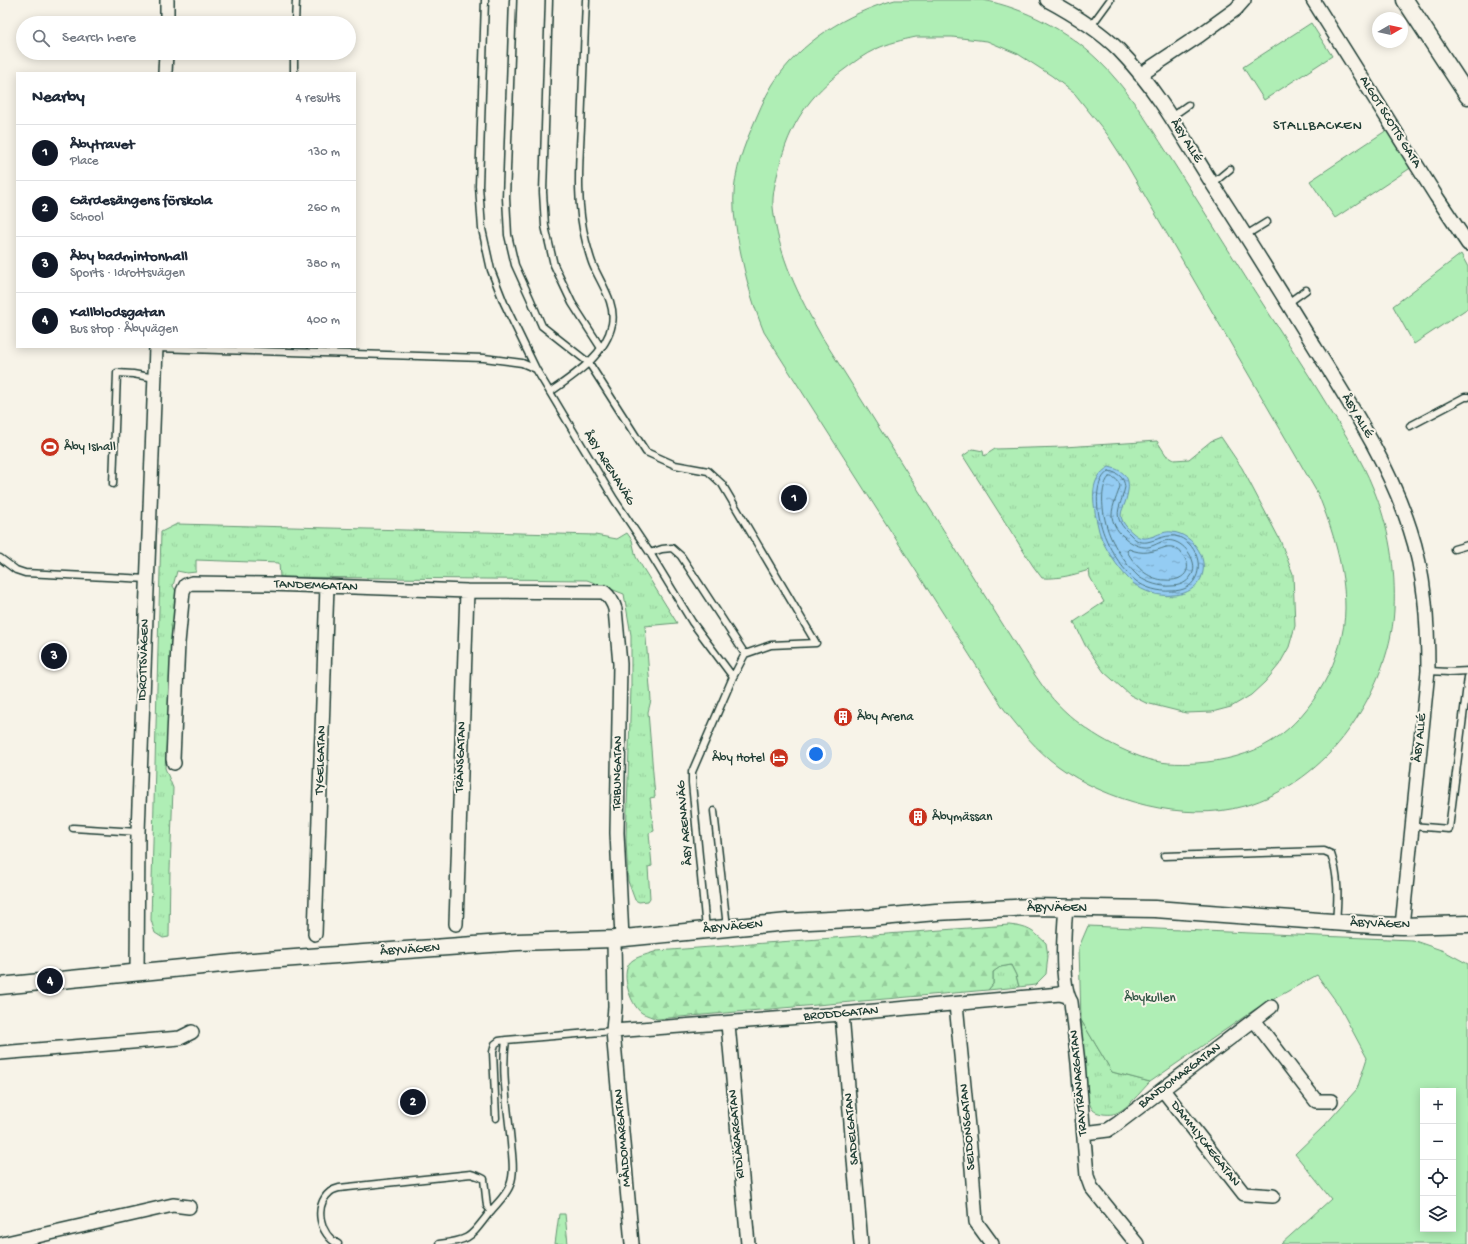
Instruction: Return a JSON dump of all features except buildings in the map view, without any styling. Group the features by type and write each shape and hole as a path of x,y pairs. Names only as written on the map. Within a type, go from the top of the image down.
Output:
{"street":[{"path":"167,0 167,16"},
{"name":"ÅBY ALLÉ","path":"1047,0 1092,26 1119,50 1140,75 1171,117 1212,184 1246,235 1358,417 1384,462 1399,498 1411,530 1418,559 1424,595 1428,636 1428,671 1402,926"},
{"path":"1140,75 1200,35 1236,9 1244,0"},
{"name":"ALGOT SCOTTS GATA","path":"1313,0 1436,196 1468,244"},
{"path":"1405,0 1468,96"},
{"path":"165,72 166,60"},
{"name":"IDROTTSVÄGEN","path":"137,973 138,832 156,348"},
{"name":"TANDEMGATAN","path":"174,763 178,643 183,591 186,585 200,582 467,591 604,592 613,601 615,609"},
{"name":"TYGELGATAN","path":"315,934 327,586"},
{"name":"TRÄNSGATAN","path":"456,924 467,591"},
{"name":"TRIBUNGATAN","path":"615,609 620,664 618,938"},
{"name":"ÅBYVÄGEN","path":"0,986 195,966 336,955 517,942 618,938 788,922 1031,907 1155,909 1402,926 1468,924"},
{"name":"TRAVTRÄNARGATAN","path":"1066,908 1064,965 1068,996 1071,1002 1078,1063 1087,1176 1091,1187 1137,1244"},
{"name":"MÅLDOMARGATAN","path":"618,938 613,1031 632,1244"},
{"name":"BRODDGATAN","path":"613,1031 728,1024 1060,994 1068,996"},
{"name":"SELDONSGATAN","path":"956,1004 976,1222 992,1244"},
{"name":"BANDOMARGATAN","path":"1084,1133 1108,1130 1117,1124 1271,1007"},
{"name":"SADELGATAN","path":"842,1014 861,1244"},
{"path":"1254,1020 1316,1101 1331,1100"},
{"name":"RIDLÄRARGATAN","path":"728,1024 748,1244"},
{"path":"0,1052 180,1038 192,1032"},
{"name":"DAMMLYCKEGATAN","path":"1163,1090 1244,1194 1273,1196"},
{"path":"2,1244 173,1205 189,1207"}],"lane":[{"path":"295,16 296,0"},
{"name":"ÅBY ARENAVÄG","path":"485,0 479,186 482,228 491,270 504,303 536,369 614,499 650,553 692,622 733,677 692,772 706,929"},
{"path":"513,0 506,198 508,235 515,265 542,326 589,363 646,452 675,465 708,470 722,484 816,644 791,646 771,645 745,654 733,677"},
{"path":"549,0 543,192 546,226 554,265 572,303 600,348"},
{"path":"550,392 589,363 604,343 612,324 612,307 593,265 581,217 579,171 586,0"},
{"path":"1092,26 1110,0"},
{"path":"294,60 294,72"},
{"path":"1171,117 1188,105"},
{"path":"1212,184 1230,169"},
{"path":"1246,235 1267,222"},
{"path":"1288,303 1306,290"},
{"path":"220,348 284,349 484,358 522,363 536,369"},
{"path":"113,484 117,373 155,378"},
{"path":"1410,426 1465,397 1468,397"},
{"path":"1454,549 1468,545"},
{"path":"650,553 662,549 672,548 681,556 745,654"},
{"path":"0,558 16,570 25,573 148,579"},
{"path":"1428,671 1449,672 1468,670"},
{"path":"1411,826 1449,829 1468,676"},
{"path":"1460,739 1468,740"},
{"path":"714,811 727,927"},
{"path":"73,828 138,832"},
{"path":"1164,856 1324,851 1331,854 1336,875 1338,900 1336,922"},
{"path":"496,1118 494,1048 495,1044 499,1041 613,1031"},
{"path":"439,1244 462,1240 471,1236 502,1199 510,1187 512,1180 512,1163 504,1059 506,1040"},
{"path":"338,1244 324,1231 321,1226 320,1218 322,1205 325,1198 330,1192 339,1188 471,1174 484,1179 487,1206 491,1211"}],"green space":[{"path":"895,0 983,0 1014,9 1044,22 1073,39 1098,60 1118,81 1152,129 1309,376 1364,467 1379,502 1387,532 1394,579 1394,610 1385,658 1373,689 1365,704 1357,718 1338,744 1315,767 1302,777 1289,786 1260,801 1221,811 1197,812 1147,806 1122,799 1099,789 1077,778 1050,760 1029,739 1004,709 764,332 748,284 739,246 734,215 734,189 743,149 770,89 784,69 797,55 811,42 842,21","holes":["916,37 952,37 987,41 1018,54 1052,76 1075,94 1107,134 1127,165 1318,494 1329,522 1343,579 1345,608 1344,627 1333,665 1313,700 1301,716 1287,730 1272,741 1255,750 1226,759 1207,762 1176,763 1155,761 1141,757 1113,745 1075,720 1054,700 1029,666 822,337 790,274 779,242 773,207 773,197 783,152 795,124 811,100 833,79 856,61 872,51 891,43"]},
{"path":"1311,23 1332,56 1264,100 1243,67"},
{"path":"1387,130 1412,167 1335,218 1310,181"},
{"path":"1461,254 1468,267 1468,308 1414,344 1393,306"},
{"path":"1221,437 1242,468 1280,540 1293,574 1295,626 1289,647 1279,665 1265,682 1251,695 1231,707 1212,712 1186,713 1146,703 1130,695 1104,672 1085,645 1074,622 1104,602 1090,577 1089,570 1066,576 1042,578 963,456 973,449 983,451 984,456 995,449 1064,447 1157,441 1166,455 1174,460 1189,459 1211,441"},
{"path":"177,524 595,535 617,539 627,533 632,540 636,557 677,623 645,626 651,700 648,712 655,797 650,798 654,831 649,833 652,866 648,867 650,898 648,901 639,902 635,900 628,881 626,839 631,688 631,635 624,594 587,580 280,577 279,563 196,560 196,572 187,573 177,571 173,586 177,593 165,768 173,788 169,937 163,938 155,933 151,920 161,532"},
{"path":"1009,925 1029,930 1046,943 1048,956 1046,974 1035,985 1019,987 1016,975 1011,965 1000,967 993,972 993,984 988,990 657,1019 642,1013 638,1009 633,1003 627,987 626,971 633,960 657,951"},
{"name":"Åbykullen","path":"1088,926 1412,940 1444,951 1468,964 1468,1244 1281,1244 1331,1199 1295,1154 1324,1126 1357,1089 1367,1058 1338,1004 1317,975 1254,1010 1150,1082 1112,1072 1081,1020 1079,947"},
{"path":"1011,965 1016,975 1019,987 988,990 993,984 993,972 1000,967"},
{"path":"1081,1020 1112,1072 1150,1082 1128,1105 1113,1114 1102,1114 1097,1112 1093,1110 1089,1103 1084,1080"},
{"path":"559,1214 565,1214 568,1244 555,1244"}],"water":[{"path":"1109,467 1122,472 1128,480 1128,490 1121,518 1129,530 1141,538 1168,532 1180,534 1194,543 1199,550 1203,566 1202,574 1197,585 1191,590 1180,594 1168,595 1147,591 1133,583 1112,558 1100,533 1094,504 1095,483 1098,477"}],"place":[{"name":"Åby Ishall","path":"50,447"},
{"name":"Åbytravet","path":"794,498"},
{"name":"Åby badmintonhall","path":"54,656"},
{"name":"Åby Arena","path":"843,717"},
{"name":"Åby Hotel","path":"779,758"},
{"name":"Åbymässan","path":"918,817"},
{"name":"Kallblodsgatan","path":"50,981"},
{"name":"Gärdesängens förskola","path":"413,1102"}],"district":[{"name":"STALLBACKEN","path":"1318,126"}]}
